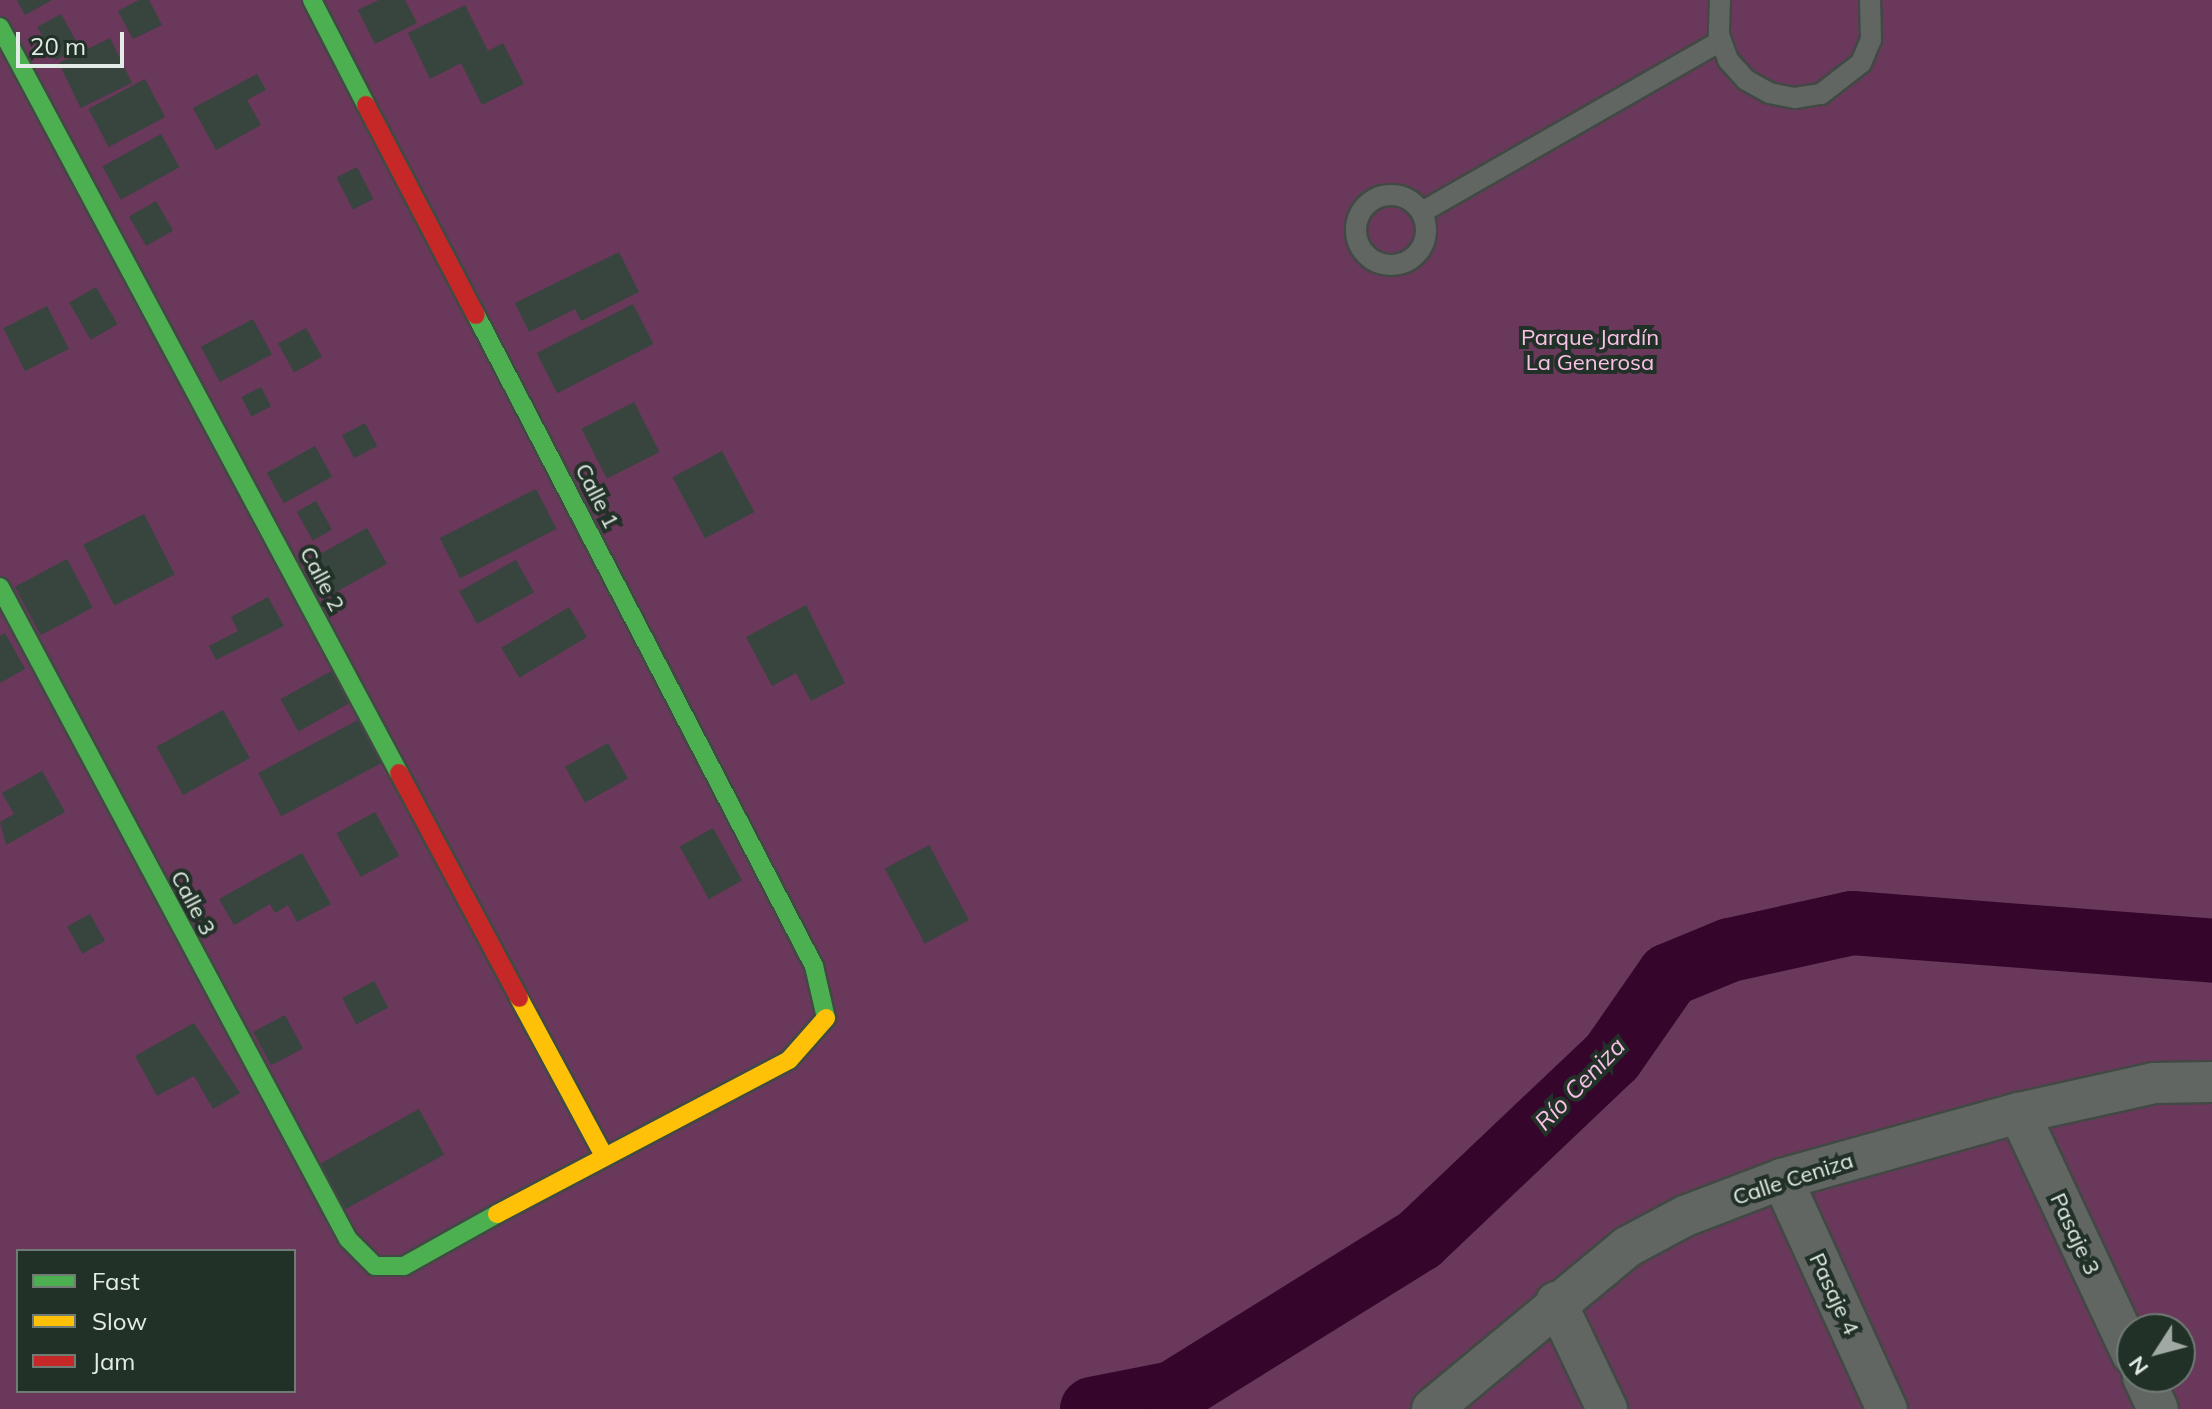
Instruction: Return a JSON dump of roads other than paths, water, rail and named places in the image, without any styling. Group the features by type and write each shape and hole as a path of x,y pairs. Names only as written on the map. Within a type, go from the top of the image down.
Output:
{"street":[{"name":"Calle 1","path":"312,0 814,966 826,1020"},
{"name":"Calle 2","path":"0,27 603,1154"},
{"name":"Calle 3","path":"0,587 348,1239 375,1266 404,1266 603,1154 789,1060 826,1020"},
{"name":"Calle Ceniza","path":"1432,1409 1556,1302 1627,1247 1685,1216 1782,1179 2019,1113 2154,1083 2212,1082"},
{"name":"Pasaje 3","path":"2019,1113 2116,1320"},
{"name":"Pasaje 4","path":"1782,1179 1887,1409"},
{"path":"1556,1302 1607,1409"}],"lane":[{"path":"1720,0 1720,41 1746,80 1769,93 1795,98 1821,94 1861,63 1871,40 1870,0"},
{"path":"1422,212 1720,41"}],"waterway":[{"name":"Río Ceniza","path":"1092,1409 1173,1393 1419,1240 1612,1057 1669,975 1730,950 1852,923 2212,951"}],"park label":[{"name":"Parque Jardín La Generosa","path":"1590,350"}]}
